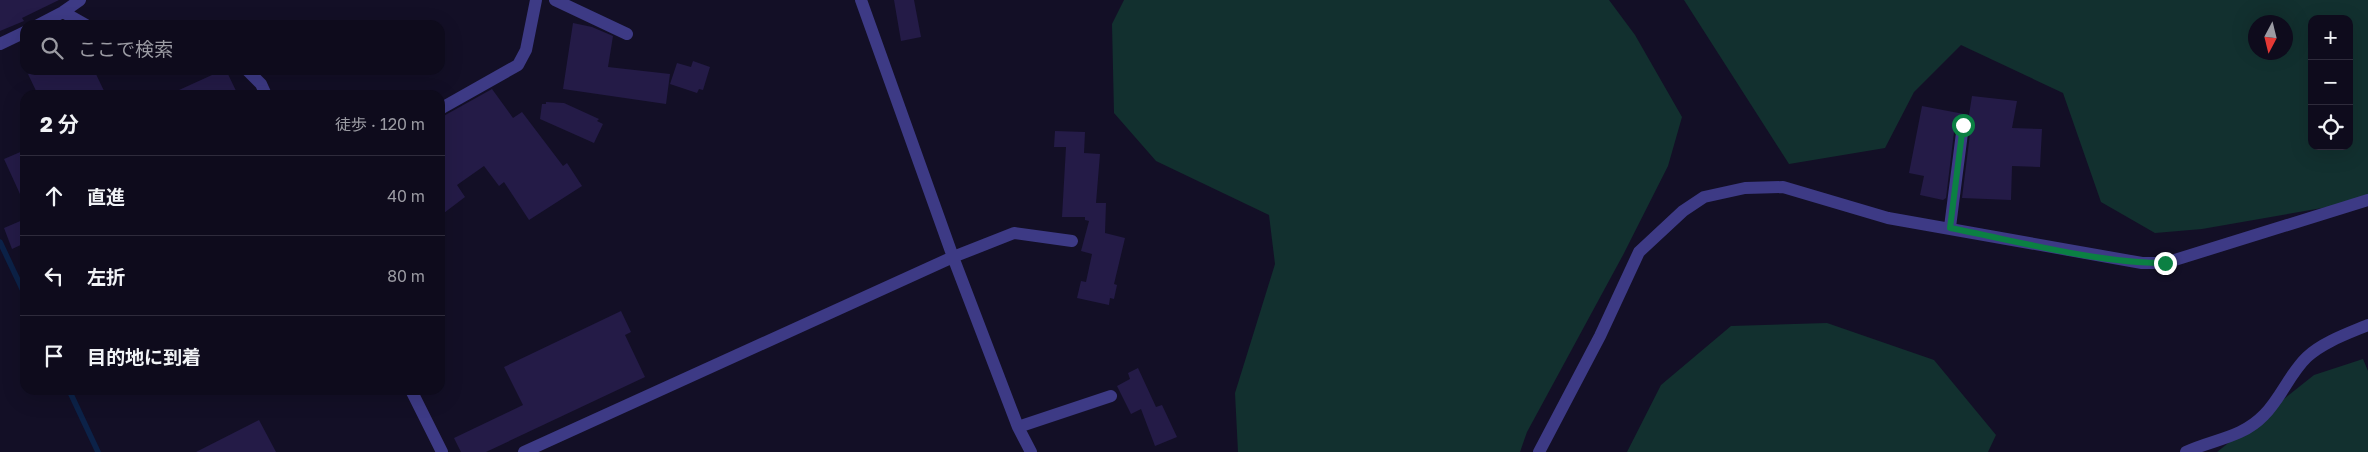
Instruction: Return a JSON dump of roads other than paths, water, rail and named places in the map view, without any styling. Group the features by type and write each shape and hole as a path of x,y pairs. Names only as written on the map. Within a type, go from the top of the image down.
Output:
{"street":[{"path":"48,20 64,12 80,0"},
{"path":"445,106 518,65 526,50 536,0"},
{"path":"555,0 627,34"},
{"path":"861,0 952,257 1018,427 1031,452"},
{"path":"64,12 78,20"},
{"path":"0,44 20,34"},
{"path":"252,75 261,84 264,90"},
{"path":"1950,228 1963,125"},
{"path":"1539,452 1600,336 1639,252 1683,211 1704,197 1745,188 1783,187 1888,218 2142,263 2165,263 2368,200"},
{"path":"524,452 952,257 1014,233 1072,241"},
{"path":"2186,452 2207,442 2236,436 2265,415 2308,356 2336,339 2368,325"},
{"path":"414,395 442,452"},
{"path":"1018,427 1111,396"}],"waterway":[{"path":"0,242 20,284"},
{"path":"71,395 98,452"}]}
